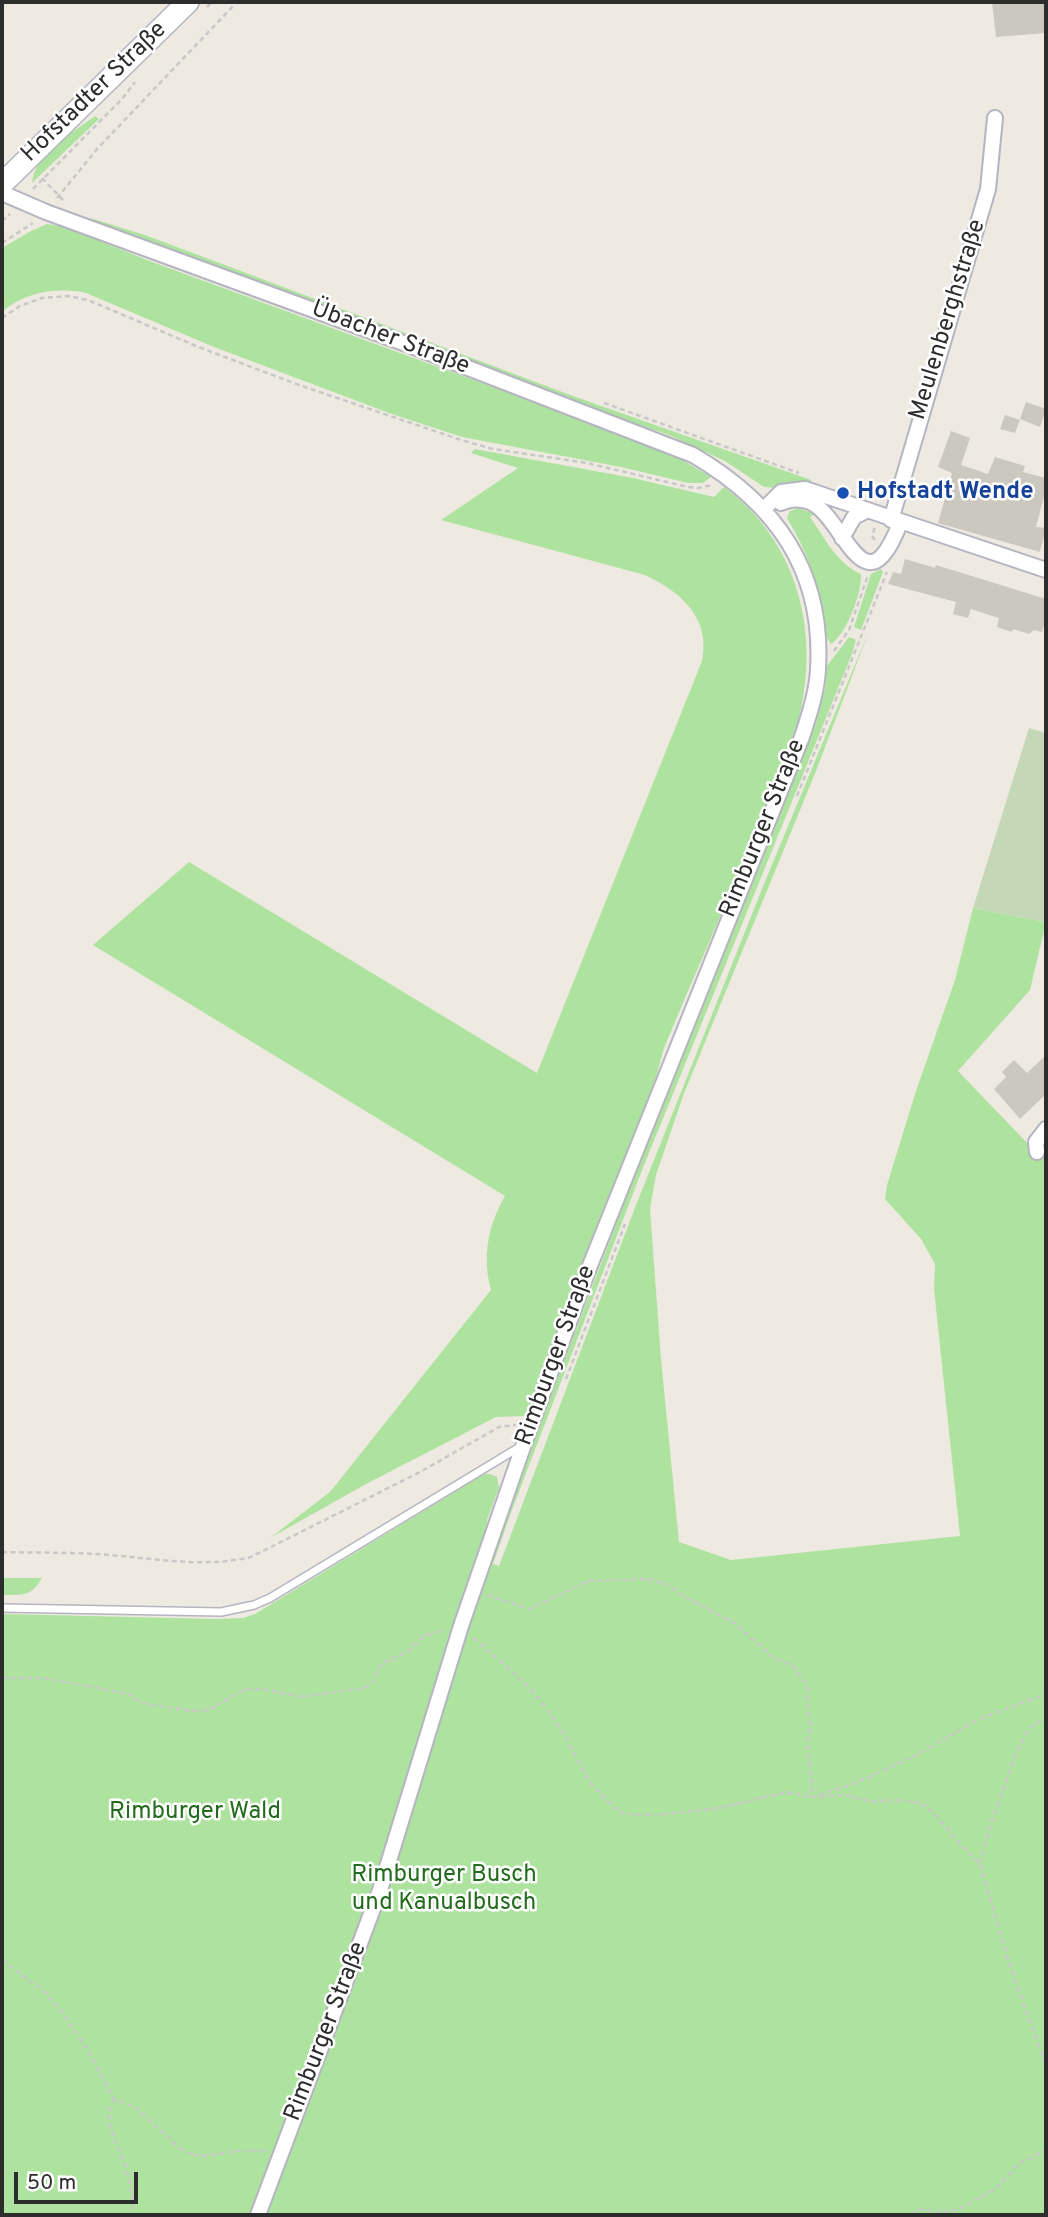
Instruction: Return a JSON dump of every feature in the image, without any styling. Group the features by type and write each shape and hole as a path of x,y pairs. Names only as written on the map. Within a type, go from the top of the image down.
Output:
{"main road":[{"name":"Hofstadter Straße","path":"2,184 195,6"}],"street":[{"name":"Meulenberghstraße","path":"895,521 988,189 995,118"},
{"name":"Übacher Straße","path":"2,193 46,212 406,344 692,455 724,473 763,510"},
{"path":"763,510 781,492 805,489 1046,570"},
{"path":"763,510 789,499 811,502 827,514 855,555 877,558 892,543 895,521"},
{"name":"Rimburger Straße","path":"258,2215 380,1890 461,1626 524,1444 589,1268 802,737 814,694 818,657 813,599 793,548 763,510"},
{"path":"842,538 854,517 866,511"}],"lane":[{"path":"2,1608 221,1612 254,1605 270,1598 524,1444"}],"path":[{"path":"195,6 212,2"},
{"path":"2,243 46,212 98,148 237,2"},
{"path":"42,178 122,99 139,77"},
{"path":"2,318 20,306 42,298 68,296 88,300 209,351 493,449 587,463 688,487 710,486 724,473"},
{"path":"797,795 884,583 888,571 877,558 849,630 833,652 818,657"},
{"path":"562,1390 628,1215"},
{"path":"2,1552 108,1555 173,1562 223,1563 251,1558 420,1472 499,1427 510,1425 530,1428"},
{"path":"487,1588 485,1594 530,1609 588,1581 648,1579 666,1584 733,1622 773,1657 797,1670 808,1689 811,1728 807,1739 813,1797"},
{"path":"2,1678 44,1678 128,1694 142,1703 163,1708 208,1710 245,1689 302,1697 364,1688 372,1683 381,1664 410,1651 423,1636 461,1626 526,1684 564,1734 579,1766 593,1786 613,1807 625,1814 655,1815 720,1808 786,1792 813,1797 844,1796 869,1801 902,1800 922,1804 934,1813 980,1864 996,1923 1046,2066"},
{"path":"813,1797 853,1784 917,1755 977,1720 1046,1694"},
{"path":"980,1864 990,1826 1015,1756 1028,1728 1046,1718"},
{"path":"2,1960 42,1990 60,2009 89,2052 114,2098 135,2108 171,2142 193,2155 253,2150 280,2152"},
{"path":"114,2098 108,2113 110,2127 128,2174 133,2202 132,2215"},
{"path":"912,2215 918,2210 957,2210 996,2189 1018,2164 1046,2150"}],"green space":[{"path":"95,116 99,119 32,183 40,162 47,153"},
{"path":"90,218 145,235 573,396 811,482 776,488 764,487 725,461 669,435 575,403 91,221"},
{"path":"47,224 65,227 147,260 645,443 677,457 711,477 703,483 688,483 621,467 462,437 389,413 214,347 86,293 42,293 21,300 2,312 2,248"},
{"path":"475,449 633,478 714,497 724,487 748,508 769,532 796,586 807,647 801,709 779,777 664,1048 656,1077 526,1416 496,1417 366,1484 270,1538 330,1492 491,1290 487,1265 488,1242 494,1218 505,1196 93,945 189,862 537,1073 702,661 704,646 702,632 690,608 681,598 645,575 441,520 518,468 471,453"},
{"path":"799,508 814,514 810,517 832,550 845,564 861,574 852,612 843,631 831,644 827,638 814,576 787,518 790,511"},
{"path":"881,569 883,572 861,630 854,627 871,574"},
{"name":"Rimburger Busch und Kanualbusch","path":"869,631 816,771 683,1096 656,1175 650,1209 679,1542 731,1560 960,1536 934,1289 935,1264 921,1239 885,1199 916,1091 955,980 973,908 1046,922 1030,990 958,1071 1031,1147 1046,1156 1046,2215 2,2215 2,1614 243,1618 255,1614 484,1474 497,1477 499,1488 487,1520 491,1553 632,1182 815,726 825,689 827,666 849,637 856,640 852,654 644,1165 512,1510 493,1564 499,1566 636,1205 764,884"},
{"path":"1029,728 1046,733 1046,922 973,908"},
{"path":"2,1578 42,1578 30,1592 2,1595"}],"building":[{"path":"992,2 1046,2 1046,33 996,37"},
{"path":"1026,402 1046,409 1040,427 1020,419"},
{"path":"1005,415 1020,420 1015,433 1000,429"},
{"path":"951,431 970,438 961,465 988,474 995,457 1025,466 1023,472 1046,478 1046,489 1036,527 1046,528 1040,552 938,523 952,473 938,467"},
{"path":"905,559 935,568 936,565 1046,599 1046,618 1042,632 1034,630 1029,634 1013,629 1012,632 997,627 999,618 971,609 968,618 953,614 956,602 888,584 893,572 901,574"},
{"path":"1046,1055 1046,1094 1020,1119 994,1089 1006,1077 1002,1072 1014,1060 1027,1073"}],"place":[{"name":"Hofstadt Wende","path":"843,493"}],"park label":[{"name":"Rimburger Wald","path":"195,1813"}]}
